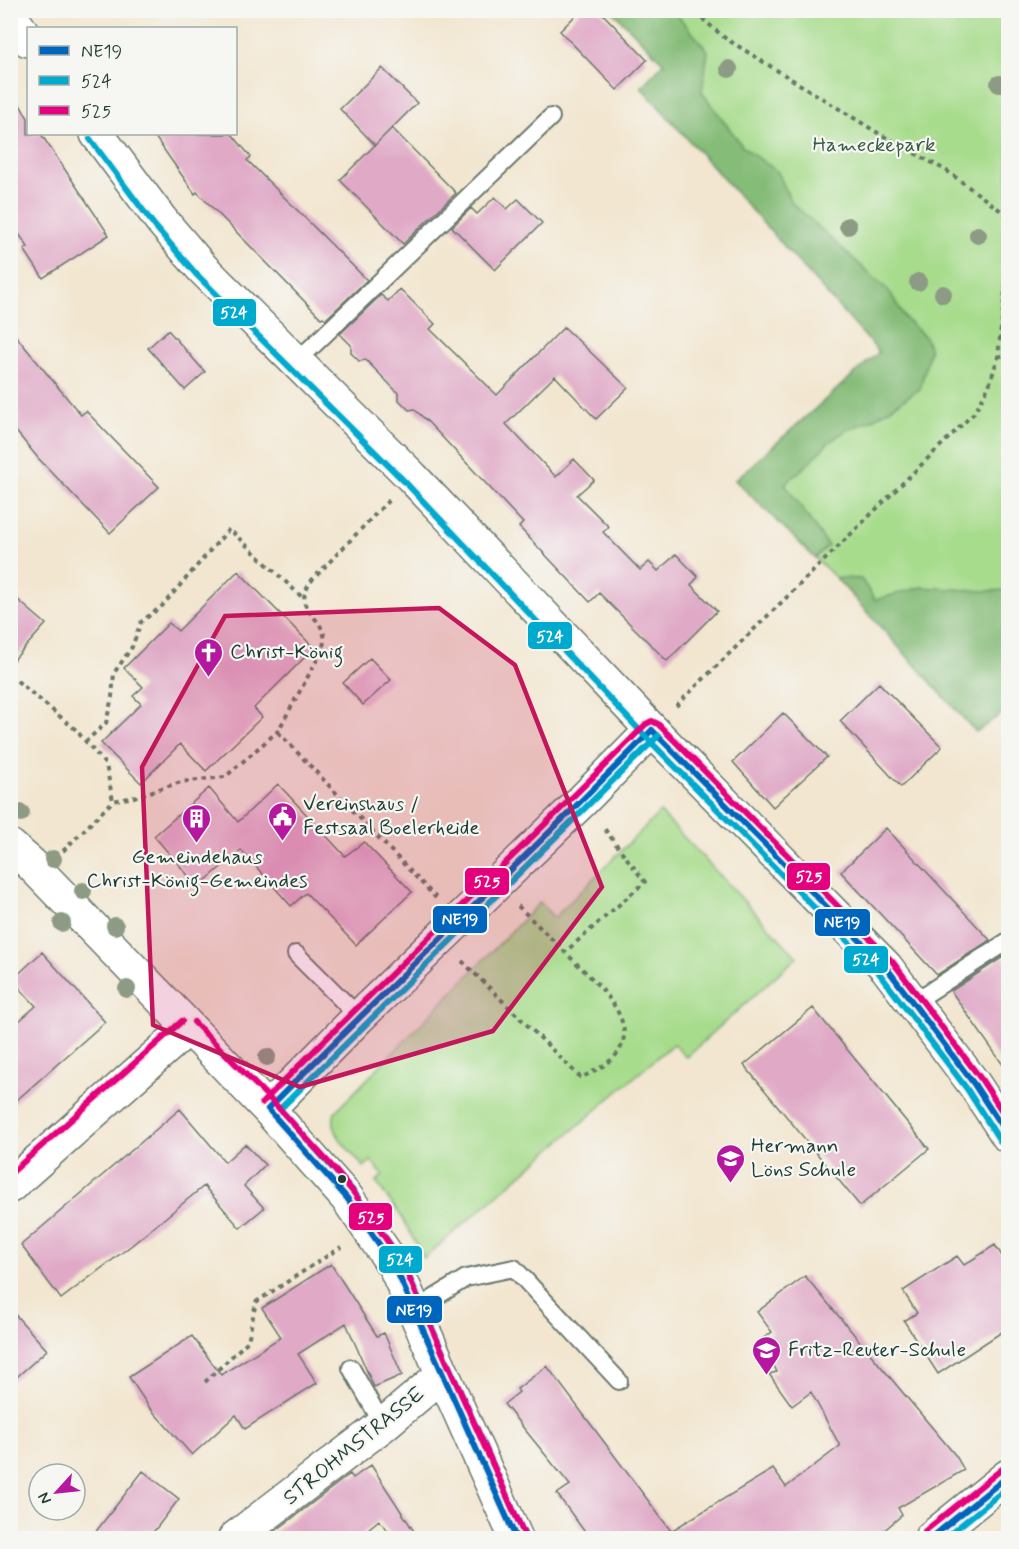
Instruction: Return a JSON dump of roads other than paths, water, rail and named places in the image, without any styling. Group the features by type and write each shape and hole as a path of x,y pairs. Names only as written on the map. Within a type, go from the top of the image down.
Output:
{"street":[{"path":"10,16 27,39"},
{"path":"98,135 161,220 202,268 412,477 652,730 886,967 974,1084 1008,1136"},
{"path":"268,1109 652,730"},
{"path":"10,846 31,864 268,1109 347,1198 395,1268 516,1539"},
{"path":"10,1186 188,1028"},
{"name":"STROHMSTRASSE","path":"234,1539 383,1425 443,1374"},
{"path":"931,1539 1008,1476"}],"lane":[{"path":"295,363 551,117"},
{"path":"914,1002 1008,941"},
{"path":"296,954 359,1017"},
{"path":"415,1310 466,1278 514,1268 619,1381"},
{"path":"351,1368 383,1425"}],"place":[{"name":"Christ-König","path":"209,678"},
{"name":"Vereinshaus / Festsaal Boelerheide","path":"282,842"},
{"name":"Gemeindehaus Christ-König-Gemeindes","path":"197,844"},
{"name":"Hermann Löns Schule","path":"730,1184"},
{"name":"Fritz-Reuter-Schule","path":"767,1376"}],"park label":[{"name":"Hameckepark","path":"874,145"}]}
